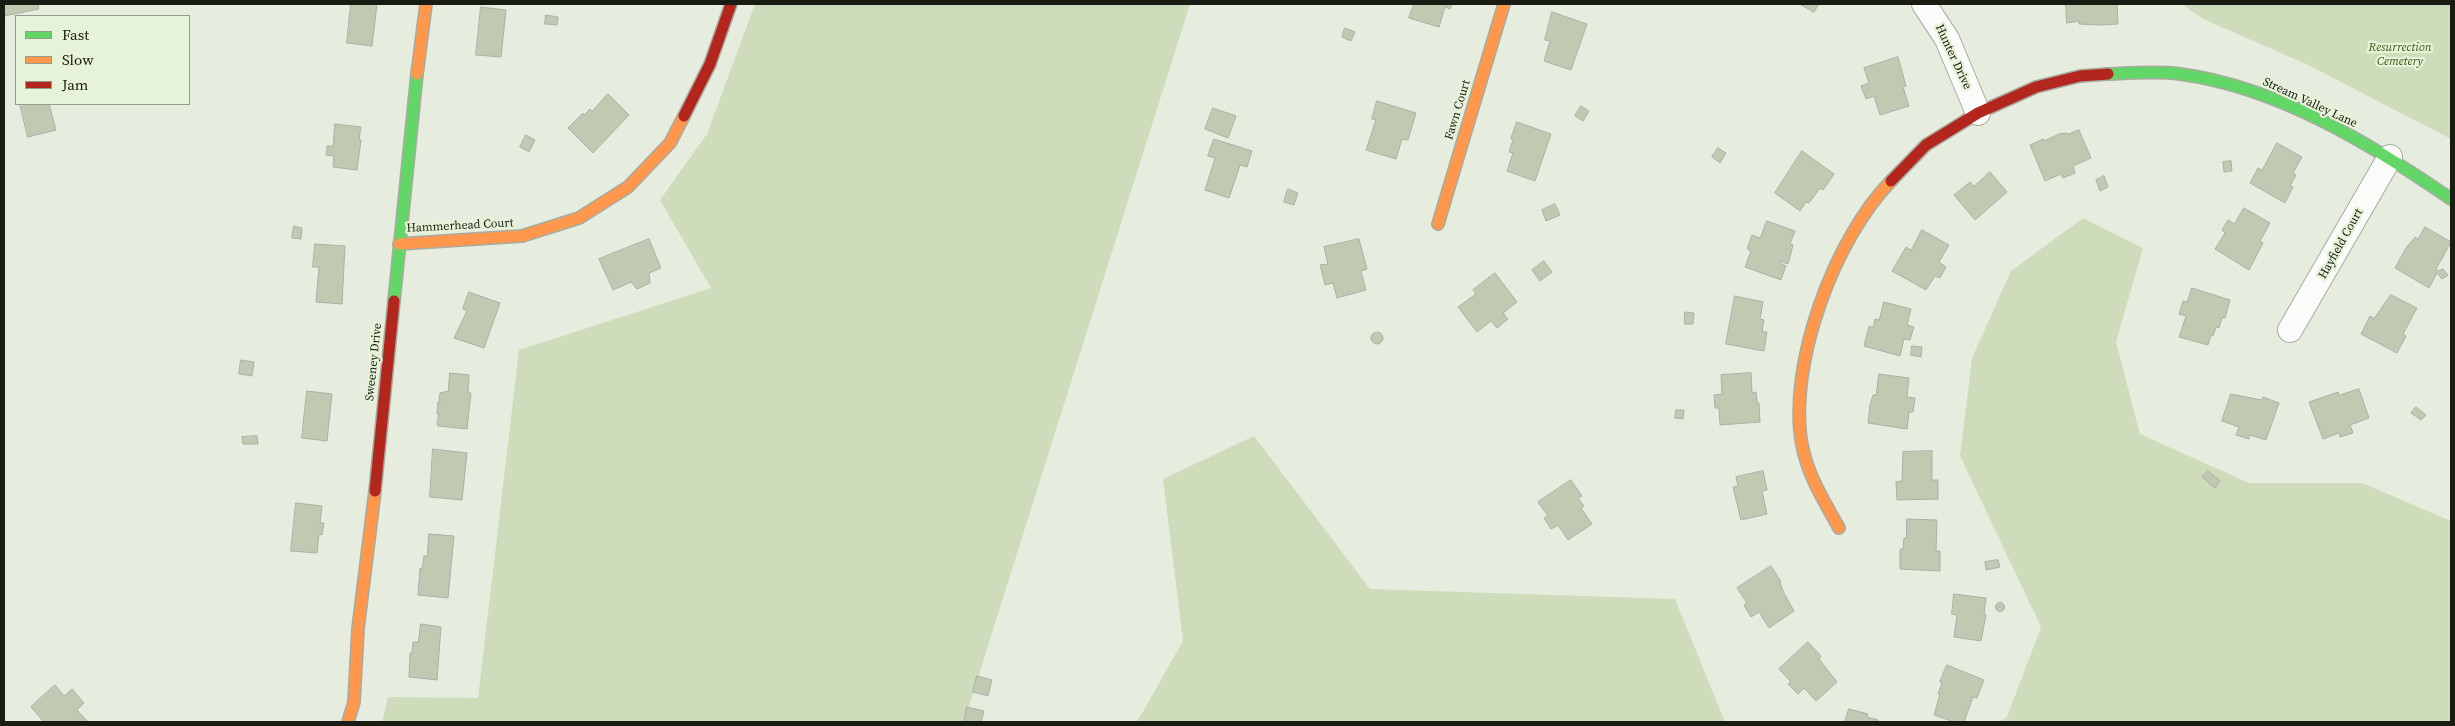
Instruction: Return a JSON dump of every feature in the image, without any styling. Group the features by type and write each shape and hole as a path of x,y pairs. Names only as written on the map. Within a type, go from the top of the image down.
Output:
{"street":[{"name":"Sweeney Drive","path":"348,722 354,702 358,629 378,464 411,119 426,4"},
{"name":"Hammerhead Court","path":"399,244 522,236 579,218 628,187 670,143 710,64 731,4"},
{"name":"Fawn Court","path":"1438,224 1504,4"},
{"name":"Hunter Drive","path":"1924,4 1947,39 1978,113"},
{"name":"Stream Valley Lane","path":"1839,528 1813,482 1802,444 1800,397 1806,358 1818,311 1832,272 1854,228 1887,185 1926,145 1978,113 2036,86 2080,76 2153,72 2181,74 2255,91 2292,107 2390,157 2451,199"},
{"name":"Hayfield Court","path":"2290,330 2390,157"}],"green space":[{"path":"755,4 1190,4 964,722 382,722 388,697 478,698 519,350 711,288 660,200 707,134"},
{"name":"Resurrection Cemetery","path":"2182,4 2451,4 2451,139 2306,64 2203,19"},
{"path":"2083,218 2143,248 2116,342 2140,434 2249,483 2362,483 2451,521 2451,722 1999,722 2007,717 2041,627 1960,456 1972,358 2011,271"},
{"path":"1254,436 1370,589 1675,599 1725,722 1137,722 1183,641 1163,479"}],"building":[{"path":"4,4 38,4 39,9 4,16"},
{"path":"351,4 377,4 372,46 347,43"},
{"path":"1414,4 1452,4 1450,9 1445,7 1439,27 1409,18"},
{"path":"1800,4 1819,4 1814,12"},
{"path":"2066,4 2117,4 2118,24 2079,24 2079,21 2067,23"},
{"path":"481,7 506,10 501,57 476,55"},
{"path":"1552,12 1587,24 1571,70 1544,61 1550,41 1545,40"},
{"path":"546,15 558,17 557,25 545,24"},
{"path":"1345,28 1355,32 1351,41 1342,37"},
{"path":"1898,57 1906,86 1903,87 1909,106 1880,115 1874,96 1866,99 1861,86 1869,83 1864,68"},
{"path":"608,94 629,115 593,153 568,128 583,113 584,115 590,109 592,111"},
{"path":"1377,101 1416,113 1408,140 1402,139 1396,159 1366,150 1376,120 1372,119"},
{"path":"20,105 49,105 56,130 28,137"},
{"path":"1581,106 1589,111 1583,121 1575,116"},
{"path":"1213,108 1236,116 1228,138 1205,129"},
{"path":"1517,122 1551,134 1535,181 1507,171 1513,153 1509,152 1513,140 1511,139"},
{"path":"335,124 361,127 357,170 333,167 334,156 326,155 327,146 333,146"},
{"path":"2079,130 2091,158 2073,166 2075,173 2063,178 2061,174 2045,181 2030,145 2059,134 2068,134"},
{"path":"526,135 535,140 529,152 520,147"},
{"path":"1214,139 1252,151 1247,167 1240,165 1229,198 1205,190 1215,158 1208,156"},
{"path":"2277,143 2302,157 2293,173 2296,175 2290,186 2293,187 2285,203 2250,183 2258,168 2262,170"},
{"path":"1718,148 1726,153 1720,163 1712,157"},
{"path":"1802,151 1834,174 1823,190 1820,188 1809,203 1806,202 1800,211 1775,193"},
{"path":"2231,161 2232,171 2224,172 2223,162"},
{"path":"1990,172 2007,192 1975,220 1954,195 1970,182 1974,186"},
{"path":"2104,176 2108,187 2100,191 2096,180"},
{"path":"1288,189 1298,193 1294,205 1284,202"},
{"path":"1555,204 1560,215 1546,221 1542,210"},
{"path":"2244,208 2270,223 2260,241 2263,243 2249,270 2215,249 2225,233 2222,230 2228,220 2234,224"},
{"path":"1767,221 1795,231 1790,244 1793,245 1788,264 1780,261 1780,263 1786,266 1781,280 1745,267 1751,251 1747,249 1752,235 1760,238"},
{"path":"294,226 302,228 301,239 292,238"},
{"path":"2425,227 2451,242 2436,269 2438,271 2443,269 2448,275 2442,279 2437,273 2429,288 2395,268 2406,248 2415,237 2418,239"},
{"path":"1922,230 1949,245 1939,262 1946,267 1940,278 1935,276 1926,290 1892,271 1906,247 1911,250"},
{"path":"649,239 661,268 649,273 650,283 637,289 631,282 613,290 599,259"},
{"path":"1359,239 1367,269 1361,271 1366,290 1337,298 1333,283 1325,285 1320,265 1328,264 1324,247"},
{"path":"315,244 345,246 342,304 316,302 319,267 313,267"},
{"path":"1544,261 1552,272 1540,281 1532,270"},
{"path":"1495,273 1517,302 1503,313 1508,319 1497,328 1491,321 1477,332 1458,307 1476,294 1473,290"},
{"path":"2192,288 2230,300 2225,318 2222,318 2219,328 2216,327 2208,345 2179,337 2186,316 2179,314 2183,301 2187,302"},
{"path":"469,292 500,303 484,348 454,338 467,311 463,309"},
{"path":"2391,295 2417,308 2403,334 2406,336 2397,353 2361,334 2370,316 2374,318"},
{"path":"1735,296 1763,302 1760,319 1764,320 1762,331 1767,332 1764,351 1726,344"},
{"path":"1884,302 1911,309 1907,325 1914,327 1910,340 1904,339 1900,356 1864,346 1869,326 1873,328 1875,319 1879,320"},
{"path":"1685,312 1694,313 1693,324 1685,324"},
{"path":"1377,332 1383,338 1377,344 1371,338"},
{"path":"1912,346 1922,347 1921,357 1911,355"},
{"path":"241,360 254,362 252,376 239,374"},
{"path":"450,373 469,375 468,393 471,393 467,429 438,426 437,423 439,414 437,414 438,402 441,400 439,400 440,393 448,391"},
{"path":"1751,373 1752,393 1756,392 1757,403 1759,403 1760,422 1720,425 1719,408 1715,408 1714,395 1722,394 1721,375"},
{"path":"1879,374 1909,378 1907,397 1915,398 1913,412 1909,412 1907,429 1868,423 1870,405 1873,395 1876,395"},
{"path":"2359,389 2369,418 2350,425 2353,433 2340,437 2339,433 2323,439 2309,402 2338,392 2339,395"},
{"path":"307,391 332,394 327,441 302,438"},
{"path":"2231,394 2262,400 2263,397 2279,403 2266,440 2250,435 2249,439 2236,435 2239,427 2222,421"},
{"path":"2416,407 2426,415 2421,420 2411,413"},
{"path":"1676,410 1684,410 1683,419 1675,418"},
{"path":"257,436 258,444 243,444 242,437"},
{"path":"433,449 467,453 462,500 430,497"},
{"path":"1932,451 1932,480 1938,480 1938,499 1897,500 1896,482 1902,481 1903,452"},
{"path":"1763,471 1767,490 1762,491 1767,514 1741,520 1733,487 1738,486 1736,477"},
{"path":"2208,471 2220,481 2215,488 2202,477"},
{"path":"1571,480 1582,496 1578,498 1584,506 1581,508 1592,524 1568,540 1558,525 1551,529 1544,518 1548,516 1538,502"},
{"path":"296,503 322,506 320,523 324,523 322,535 319,534 317,553 291,551"},
{"path":"1907,519 1937,520 1936,551 1940,551 1940,571 1900,569 1900,549 1903,549 1904,538 1906,538"},
{"path":"429,534 454,536 448,598 418,595 420,568 422,569 424,556 427,556"},
{"path":"1998,560 2000,567 1986,570 1985,562"},
{"path":"1771,566 1781,582 1784,593 1794,611 1769,628 1759,612 1751,617 1744,605 1747,603 1737,588"},
{"path":"1954,594 1986,598 1984,614 1986,615 1981,641 1954,637 1957,615 1952,614"},
{"path":"2000,602 2005,607 2000,612 1995,607"},
{"path":"421,624 441,627 437,680 409,677 410,653 412,653 413,642 418,642"},
{"path":"1808,642 1821,656 1819,659 1837,682 1816,701 1804,688 1798,694 1788,684 1791,682 1779,669"},
{"path":"1947,665 1984,680 1977,698 1973,697 1964,722 1954,722 1934,715 1942,683 1940,682"},
{"path":"977,676 992,680 988,696 973,692"},
{"path":"55,685 64,696 72,689 84,703 77,710 88,722 44,722 31,707"},
{"path":"967,707 984,711 981,722 964,722"},
{"path":"1849,709 1868,714 1867,717 1878,720 1878,722 1845,722"}],"traffic: fast":[{"path":"2108,74 2153,72 2180,74 2217,81 2252,91 2288,105 2356,139 2389,158 2451,199"},
{"path":"394,301 417,74"}],"traffic: slow":[{"path":"417,74 426,4"},
{"path":"1438,224 1504,4"},
{"path":"399,244 522,236 579,218 628,187 670,143 684,116"},
{"path":"1839,528 1817,488 1808,467 1802,445 1799,413 1802,378 1809,341 1820,304 1834,268 1851,235 1870,205 1891,181"},
{"path":"348,722 354,702 358,629 375,491"}],"traffic: jam":[{"path":"684,116 710,64 731,4"},
{"path":"1891,181 1926,145 1978,113 2036,87 2080,76 2108,74"},
{"path":"375,491 394,301"}]}
